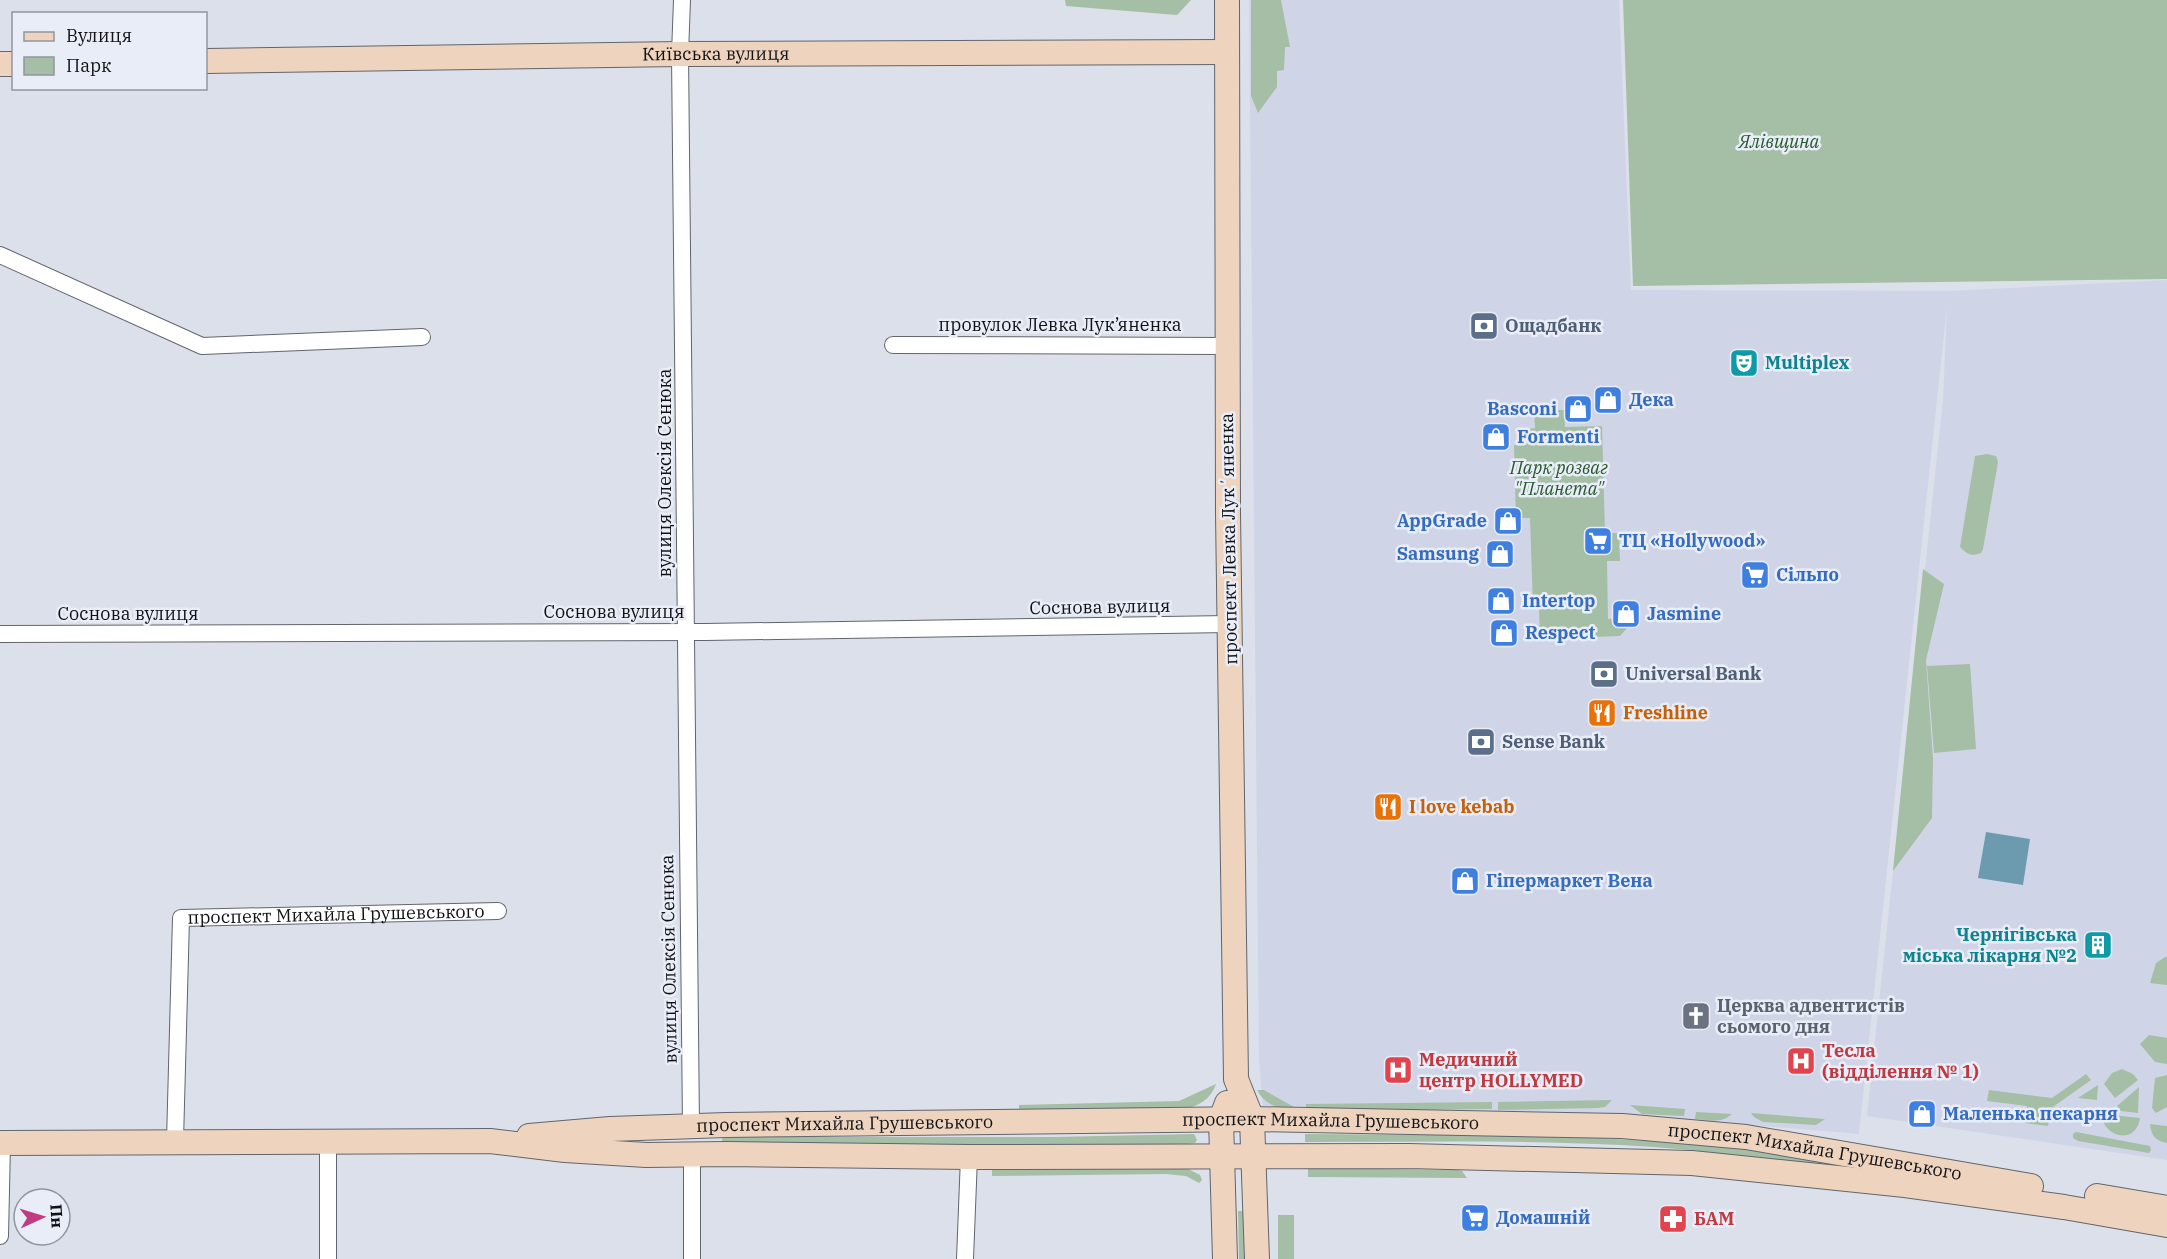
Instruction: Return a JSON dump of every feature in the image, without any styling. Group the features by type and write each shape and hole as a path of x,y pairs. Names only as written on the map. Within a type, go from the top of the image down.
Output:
{"main road":[{"name":"проспект Левка Лукʼяненка","path":"1227,0 1229,624 1236,1079 1252,1119 1257,1259"},
{"name":"Київська вулиця","path":"207,61 680,54 1226,52"},
{"name":"проспект Левка Лукʼяненка","path":"1225,1259 1221,1119 1236,1079"},
{"name":"проспект Михайла Грушевського","path":"490,1141 562,1132 691,1126 1221,1119 1405,1120 1622,1126 1746,1137 2167,1208"},
{"path":"691,1126 692,1155"},
{"name":"проспект Михайла Грушевського","path":"1,1143 490,1141 565,1150 646,1155 1421,1156 1692,1162 1917,1186 2043,1203 2167,1225"}],"street":[{"name":"вулиця Олексія Сенюка","path":"682,0 680,54 691,1126"},
{"path":"0,255 202,346 422,337"},
{"name":"провулок Левка Лук’яненка","path":"892,345 1227,346"},
{"name":"Соснова вулиця","path":"0,634 685,631 1229,624"},
{"name":"проспект Михайла Грушевського","path":"176,1141 181,918 498,911"},
{"path":"328,1141 328,1259"},
{"path":"0,1236 1,1143"},
{"path":"692,1155 692,1259"},
{"path":"965,1259 969,1157"}],"shaded area":[{"path":"1249,0 1619,0 1631,290 1948,291 2167,280 2167,1160 1867,1116 1943,400 1947,306 1859,1134 1615,1114 1263,1114 1259,1059"}],"green space":[{"path":"1065,0 1191,0 1177,15 1066,6"},
{"path":"1251,0 1281,0 1290,47 1285,47 1284,70 1277,71 1277,87 1258,113 1251,96"},
{"name":"Ялівщина","path":"1623,0 2167,0 2167,279 1633,286"},
{"name":"Парк розваг \"Планета\"","path":"1534,410 1564,410 1565,427 1602,426 1605,533 1619,533 1620,561 1607,561 1608,619 1620,619 1628,627 1620,636 1540,639 1539,607 1533,607 1530,518 1516,518 1514,445 1527,444 1527,429 1535,428"},
{"path":"1987,454 1996,456 1998,462 1983,549 1981,553 1972,555 1960,547 1975,456"},
{"path":"1923,569 1944,584 1926,660 1933,759 1932,818 1893,871"},
{"path":"1970,664 1976,749 1934,753 1927,666"},
{"path":"2167,957 2167,985 2150,983 2156,963"},
{"path":"2149,1035 2167,1038 2167,1064 2155,1062 2140,1044"},
{"path":"2122,1069 2133,1074 2138,1080 2115,1098 2104,1084 2112,1073"},
{"path":"2086,1074 2091,1080 2050,1109 2048,1126 2025,1123 2027,1106 1987,1101 1989,1090 2052,1098"},
{"path":"2167,1075 2167,1107 2156,1113 2152,1108 2155,1078"},
{"path":"1216,1084 1204,1101 1184,1109 1019,1111 1019,1105 1179,1101"},
{"path":"2098,1085 2097,1100 2078,1098"},
{"path":"2139,1087 2138,1113 2121,1111 2117,1106"},
{"path":"1257,1090 1264,1090 1294,1107 1294,1111 1272,1105"},
{"path":"1612,1100 1605,1107 1597,1108 1498,1110 1498,1102"},
{"path":"1492,1102 1492,1109 1306,1111 1306,1104"},
{"path":"1630,1105 1685,1109 1684,1116 1642,1114"},
{"path":"1696,1112 1732,1114 1724,1119 1710,1120 1695,1119"},
{"path":"1751,1113 1825,1119 1816,1125 1763,1122"},
{"path":"2102,1114 2140,1118 2137,1127 2132,1132 2120,1135 2107,1128"},
{"path":"2150,1124 2167,1126 2167,1143 2154,1137"},
{"path":"2076,1132 2150,1146 2151,1150 2149,1153 2078,1141 2073,1138"},
{"path":"1194,1134 1197,1140 1195,1143 1184,1144 721,1143 723,1137 1055,1137"},
{"path":"1305,1134 1565,1136 1715,1145 1831,1161 1839,1166 1830,1168 1697,1151 1610,1144 1479,1141 1305,1142"},
{"path":"1178,1167 1200,1175 1202,1180 1199,1183 1186,1176 1166,1174 992,1176 992,1169"},
{"path":"1308,1168 1458,1170 1462,1171 1467,1178 1308,1177"},
{"path":"1238,1211 1244,1211 1245,1259 1239,1259"},
{"path":"1278,1215 1294,1215 1294,1259 1278,1259"}],"water":[{"path":"1986,832 2030,839 2023,885 1978,878"}],"place":[{"name":"Ощадбанк","path":"1484,326"},
{"name":"Multiplex","path":"1744,363"},
{"name":"Дека","path":"1608,400"},
{"name":"Basconi","path":"1578,409"},
{"name":"Formenti","path":"1496,437"},
{"name":"AppGrade","path":"1508,521"},
{"name":"ТЦ «Hollywood»","path":"1598,541"},
{"name":"Samsung","path":"1500,554"},
{"name":"Сільпо","path":"1755,575"},
{"name":"Intertop","path":"1501,601"},
{"name":"Jasmine","path":"1626,614"},
{"name":"Respect","path":"1504,633"},
{"name":"Universal Bank","path":"1604,674"},
{"name":"Freshline","path":"1602,713"},
{"name":"Sense Bank","path":"1481,742"},
{"name":"I love kebab","path":"1388,807"},
{"name":"Гіпермаркет Вена","path":"1465,881"},
{"name":"Чернігівська міська лікарня №2","path":"2098,945"},
{"name":"Церква адвентистів сьомого дня","path":"1696,1016"},
{"name":"Тесла (відділення № 1)","path":"1801,1061"},
{"name":"Медичний центр HOLLYMED","path":"1398,1070"},
{"name":"Маленька пекарня","path":"1922,1114"},
{"name":"Домашній","path":"1475,1218"},
{"name":"БАМ","path":"1673,1219"}]}
